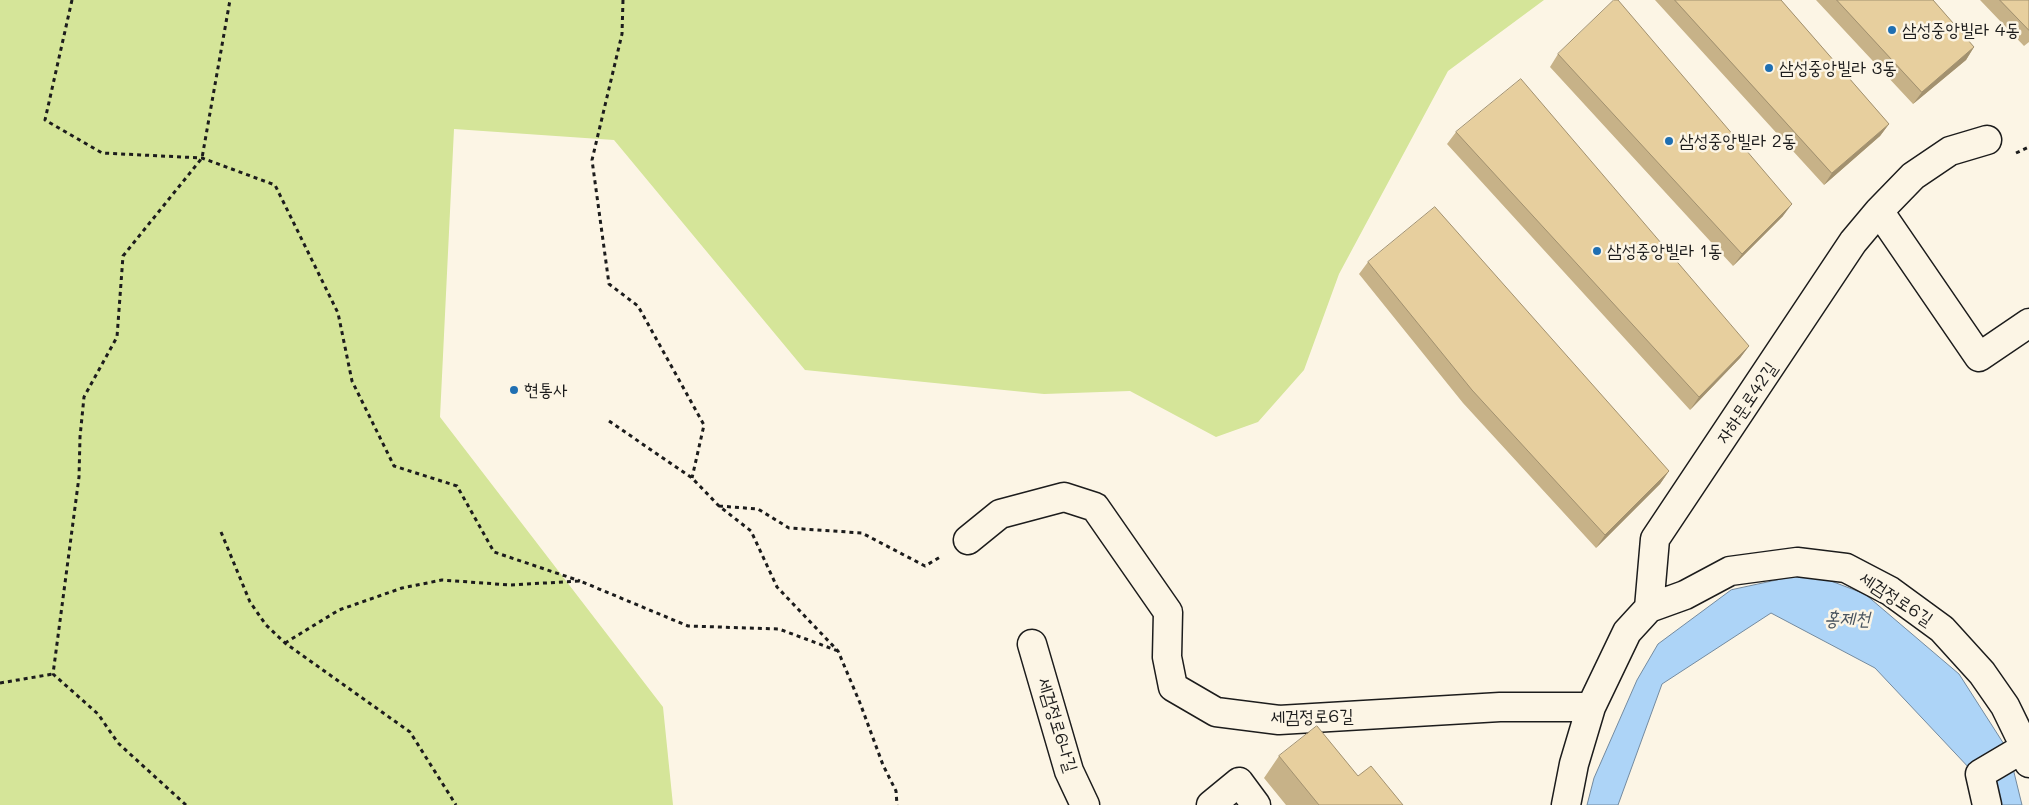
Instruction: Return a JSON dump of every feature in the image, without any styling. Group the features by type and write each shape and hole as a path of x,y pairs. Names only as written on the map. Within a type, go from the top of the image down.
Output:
{"street":[{"name":"자하문로42길","path":"1649,608 1655,539 1853,242 1879,211 1913,176 1950,151 1987,140"},
{"path":"1879,211 1979,357 2029,323"},
{"name":"세검정로6길","path":"968,540 1000,514 1064,497 1095,507 1168,612 1167,657 1174,688 1216,712 1279,720 1324,719 1500,706 1591,707"},
{"name":"세검정로6길","path":"1566,805 1574,764 1591,707 1627,632 1649,608 1685,595 1730,571 1797,562 1846,568 1890,591 1942,629 1982,673 2005,706 2028,752"},
{"name":"세검정로6나길","path":"1032,644 1069,771 1085,805"},
{"path":"1987,805 1980,774 2028,752"},
{"path":"1210,805 1239,782 1256,805"}],"path":[{"path":"72,0 45,120 102,153 202,158 276,185 338,313 352,381 394,466 457,486 494,552 580,581 688,626 779,628 838,651"},
{"path":"53,674 79,477 84,397 117,337 123,256 202,158 230,0"},
{"path":"623,0 622,34 592,160 609,284 638,306 704,426 692,478"},
{"path":"609,421 692,478 718,506 750,531 778,587 838,651 883,765 896,791 897,805"},
{"path":"718,506 758,509 789,528 862,533 925,566 968,540"},
{"path":"221,532 250,602 266,625 285,643 410,732 456,805"},
{"path":"285,643 339,610 402,588 442,580 510,585 580,581"},
{"path":"0,683 53,674"},
{"path":"53,674 98,714 118,743 186,805"}],"green space":[{"path":"0,0 1544,0 1448,71 1339,274 1304,370 1258,422 1216,437 1130,391 1044,394 805,370 614,140 454,129 440,417 663,707 673,805 0,805"}],"water":[{"name":"홍제천","path":"1810,573 1865,594 1959,674 2009,752 2022,805 1978,805 1971,770 1875,668 1771,613 1662,684 1618,805 1587,805 1594,778 1637,680 1658,644 1731,590"}],"building":[{"name":"삼성중앙빌라 2동","path":"1614,0 1618,0 1792,204 1742,254 1558,54"},
{"name":"삼성중앙빌라 3동","path":"1675,0 1781,0 1889,124 1832,173"},
{"name":"삼성중앙빌라 4동","path":"1837,0 1933,0 1974,47 1922,92"},
{"path":"2000,0 2029,0 2029,30"},
{"name":"삼성중앙빌라 1동","path":"1521,79 1749,346 1699,397 1456,132"},
{"path":"1435,207 1669,471 1605,535 1472,390 1368,262"},
{"path":"1317,726 1358,776 1371,766 1403,805 1319,805 1279,756"}],"place":[{"name":"삼성중앙빌라 4동","path":"1892,30"},
{"name":"삼성중앙빌라 3동","path":"1769,68"},
{"name":"삼성중앙빌라 2동","path":"1669,141"},
{"name":"삼성중앙빌라 1동","path":"1597,251"},
{"name":"현통사","path":"514,390"}]}
